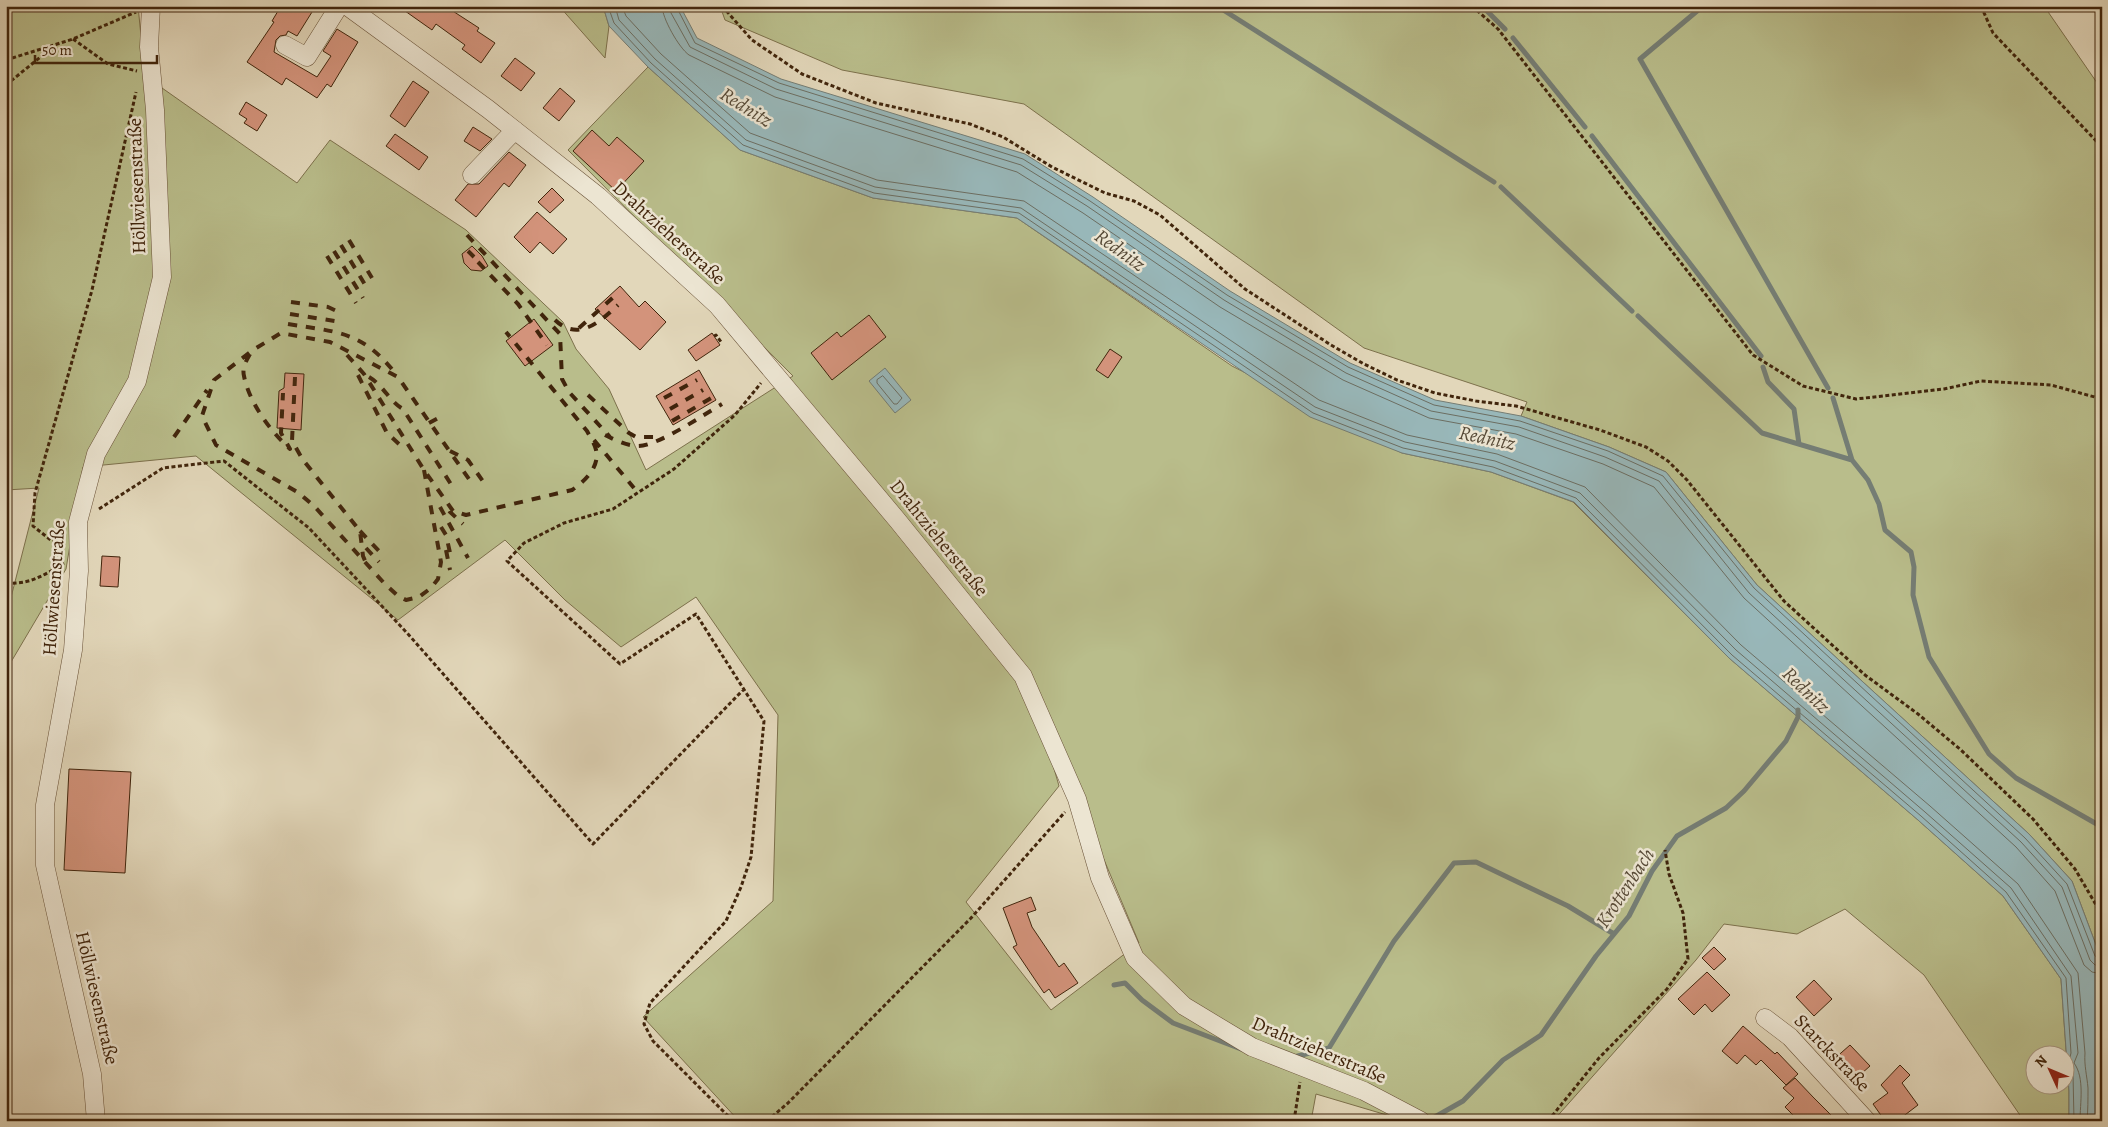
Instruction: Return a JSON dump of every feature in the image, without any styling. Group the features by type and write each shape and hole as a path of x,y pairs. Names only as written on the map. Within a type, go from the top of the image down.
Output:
{"street":[{"path":"284,45 307,57 339,6"},
{"name":"Drahtzieherstraße","path":"347,6 515,130 598,196 717,306 898,521 1023,676 1077,799 1100,878 1135,958 1184,1006 1252,1046 1364,1090 1421,1121"},
{"name":"Höllwiesenstraße","path":"96,1121 92,1074 45,866 45,805 73,650 78,522 96,454 137,381 162,277 155,110 146,8"},
{"path":"472,175 515,130"},
{"name":"Starckstraße","path":"1765,1018 1790,1036 1866,1121"}],"path":[{"path":"722,6 752,40 802,74 876,103 927,116 970,124 1003,137 1052,167 1104,193 1134,201 1160,215 1245,289 1330,345 1397,380 1435,392 1476,401 1516,406 1600,430 1646,447 1668,461 1687,480 1784,601 1865,675 1918,714 1961,750 2033,819 2075,869 2102,915"},
{"path":"1472,6 1498,29 1753,356 1803,386 1856,399 1944,389 1981,381 2051,385 2102,399"},
{"path":"1981,6 1993,33 2102,147"},
{"path":"6,60 73,38 146,8"},
{"path":"73,38 108,64 140,72"},
{"path":"6,85 56,44"},
{"path":"78,546 52,541 33,526 35,493 92,290 136,91"},
{"path":"714,336 716,335 721,342"},
{"path":"733,1121 653,1041 644,1024 650,1003 726,921 741,887 751,857 764,721 696,614 620,664 507,561 524,543 564,523 613,509 674,469 735,415 771,370"},
{"path":"78,522 163,468 224,460 309,528 408,634 592,844 744,690"},
{"path":"6,582 20,583 43,577 78,546"},
{"path":"767,1121 788,1103 971,918 1077,799"},
{"path":"1548,1121 1599,1058 1667,989 1688,959 1683,913 1669,874 1665,850"},
{"path":"1294,1121 1303,1067"}],"green space":[{"path":"6,6 138,6 145,76 297,183 330,140 466,230 563,322 576,349 609,389 646,470 793,376 568,150 648,67 740,150 873,198 1017,218 1232,366 1402,453 1491,472 1573,502 1729,658 1918,820 2003,896 2061,979 2066,1044 2026,1044 2026,1094 2069,1094 2069,1121 2024,1121 1924,975 1845,909 1797,934 1724,924 1696,960 1553,1121 1407,1121 1316,1094 1311,1121 739,1121 643,1017 773,901 778,715 696,597 621,647 565,600 505,540 398,620 196,456 83,467 66,569 11,662 6,659 6,617 39,488 6,490","holes":["1029,681 1139,943 1051,1010 966,902 1059,786"]},
{"path":"559,6 603,6 609,26 605,58"},
{"path":"720,6 2044,6 2102,90 2102,961 2072,881 2029,834 1757,585 1666,472 1609,447 1521,416 1527,402 1364,348 1024,104 842,70 725,20"}],"water":[{"name":"Rednitz","path":"603,6 680,6 697,38 781,79 1025,154 1093,197 1230,291 1350,363 1435,400 1521,416 1609,447 1666,472 1757,585 2029,834 2072,881 2102,961 2102,1121 2069,1121 2069,1094 2076,1094 2076,1044 2066,1044 2061,979 2003,896 1918,820 1729,658 1574,502 1491,472 1402,453 1310,417 1017,218 873,198 740,150 648,67 609,26"},
{"path":"885,368 911,400 895,413 869,381"}],"building":[{"path":"281,6 302,6 312,12 297,36 288,31 286,35 280,36 276,40 274,52 317,77 331,56 323,51 337,29 358,42 331,87 327,84 317,98 286,78 282,85 247,62 274,22 272,21"},
{"path":"398,6 445,6 479,28 477,31 495,43 481,63 462,49 465,45 436,24 432,30"},
{"path":"515,58 535,73 521,91 501,76"},
{"path":"413,81 429,92 405,127 390,116"},
{"path":"560,88 575,101 559,121 543,108"},
{"path":"246,102 267,115 257,131 244,123 247,119 239,114"},
{"path":"473,127 492,139 480,151 464,141"},
{"path":"592,130 609,146 617,137 644,161 616,191 573,151"},
{"path":"395,134 428,157 419,170 386,146"},
{"path":"509,152 526,165 509,187 504,183 476,217 455,200 468,184 479,184"},
{"path":"552,188 564,200 550,213 538,202"},
{"path":"537,212 567,239 553,254 540,242 530,253 514,237"},
{"path":"472,246 482,256 488,266 481,271 471,270 464,263 462,254"},
{"path":"620,286 639,307 645,301 666,322 640,350 595,309"},
{"path":"869,315 886,337 832,380 811,353 837,332 841,337"},
{"path":"534,319 553,345 525,366 506,341"},
{"path":"712,333 720,345 696,361 688,350"},
{"path":"1110,349 1122,357 1108,378 1096,370"},
{"path":"699,370 716,400 673,425 656,396"},
{"path":"285,373 304,374 301,430 277,428 279,391 284,388"},
{"path":"102,556 120,557 118,587 100,586"},
{"path":"69,769 131,772 125,873 64,870"},
{"path":"1031,897 1036,910 1027,913 1032,927 1059,967 1064,963 1078,983 1055,998 1049,989 1044,993 1013,947 1017,945 1003,908"},
{"path":"1714,947 1726,959 1714,970 1702,958"},
{"path":"1707,972 1730,995 1712,1012 1705,1004 1694,1015 1678,999"},
{"path":"1814,980 1832,999 1814,1016 1796,997"},
{"path":"1743,1026 1775,1054 1777,1052 1798,1074 1786,1085 1761,1060 1756,1065 1745,1055 1737,1064 1722,1051"},
{"path":"1850,1045 1870,1066 1852,1082 1833,1060"},
{"path":"1900,1065 1910,1075 1902,1083 1918,1105 1897,1121 1885,1121 1873,1104 1888,1093 1881,1085"},
{"path":"1795,1078 1837,1121 1799,1121 1785,1107 1794,1098 1783,1088"}],"waterway":[{"path":"1217,6 1494,182"},
{"path":"1482,6 1505,29"},
{"path":"1703,6 1640,59 1828,388"},
{"path":"1513,38 1585,127"},
{"path":"1592,136 1761,356"},
{"path":"1501,187 1632,311"},
{"path":"1638,316 1762,433 1852,460"},
{"path":"1763,367 1768,382 1794,409 1799,444"},
{"path":"1833,398 1852,460 1868,480 1879,504 1885,530 1911,552 1914,567 1913,595 1929,657 1989,754 2016,778 2102,827"},
{"name":"Krottenbach","path":"1433,1118 1463,1101 1503,1060 1541,1035 1596,956 1629,916 1652,871 1677,836 1726,808 1744,791 1786,741 1798,717 1798,710"},
{"path":"1294,1057 1329,1048 1394,941 1454,863 1476,862 1568,906 1614,934"},
{"path":"1114,985 1125,983 1142,1000 1173,1023 1241,1049"}],"railway":[{"path":"467,235 560,334 562,379 569,392 610,437"},
{"path":"349,240 372,278"},
{"path":"341,245 367,288"},
{"path":"334,251 363,298"},
{"path":"468,251 474,257"},
{"path":"327,256 356,303"},
{"path":"478,262 518,304 547,345"},
{"path":"579,328 619,292"},
{"path":"291,302 328,307 341,313"},
{"path":"555,320 572,329 580,329 588,327 604,318 618,305"},
{"path":"290,314 335,321"},
{"path":"288,324 335,332 360,341 383,359 395,373"},
{"path":"347,355 364,374 424,470 453,511 466,515 572,490 586,478 596,462 597,456 594,443 587,431 506,332"},
{"path":"424,470 441,562 438,579 431,588 419,597 406,600 398,596 384,583 315,507 299,493 216,445 202,416 214,380 253,350 281,333 330,342 398,377 471,482"},
{"path":"250,354 244,370 250,396 261,416 290,449 281,433 283,393"},
{"path":"358,375 387,433 399,444"},
{"path":"295,377 292,441 303,460 360,531 363,556 366,563"},
{"path":"369,377 403,409 454,489"},
{"path":"664,398 697,380"},
{"path":"174,437 207,390"},
{"path":"670,409 703,390"},
{"path":"588,395 629,433 636,437 657,437"},
{"path":"672,421 713,397"},
{"path":"605,435 630,445 647,445 668,436 722,404"},
{"path":"429,423 444,415"},
{"path":"594,440 634,488"},
{"path":"450,451 468,460 487,487"},
{"path":"440,507 468,558"},
{"path":"449,511 463,524"},
{"path":"441,527 446,535 451,557"},
{"path":"360,531 380,552"},
{"path":"366,548 379,562"},
{"path":"446,550 450,570"}]}
